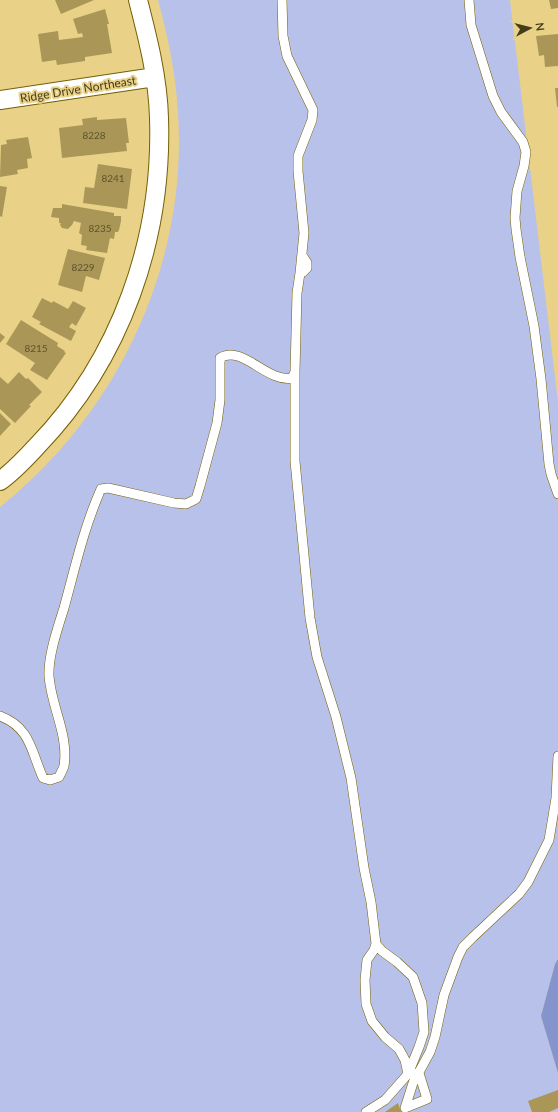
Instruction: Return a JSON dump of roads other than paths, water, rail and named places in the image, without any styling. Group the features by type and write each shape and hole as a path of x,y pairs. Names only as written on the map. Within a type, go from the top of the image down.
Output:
{"street":[{"path":"0,481 14,471 54,428 85,387 109,345 136,282 154,211 159,160 159,118 155,77 149,40 138,0"},
{"name":"Ridge Drive Northeast","path":"0,100 155,77"}],"lane":[{"path":"282,0 283,36 288,56 313,110 312,120 298,156 304,233 302,255 307,263 307,268 300,273 297,293 295,372 295,461 310,618 317,656 336,717 351,778 370,902 376,944 368,960 364,980 366,1004 372,1021 385,1037 399,1049 405,1060 408,1074"},
{"path":"469,0 471,25 493,96 501,112 523,142 526,152 517,191 515,218 516,229 534,326 549,464 558,494"},
{"path":"0,716 18,726 23,732 30,744 43,778 50,780 59,777 64,766 64,749 61,728 49,676 50,664 55,639 83,539 101,489 108,488 174,503 186,504 196,499 217,423 220,400 220,358 233,354 271,375 284,380 292,378 295,372"},
{"path":"408,1074 419,1073 430,1052 435,1038 444,995 463,947 519,894 528,882 549,840 556,798 556,770 558,756"},
{"path":"366,1112 385,1100 408,1074 424,1032 422,1003 413,977 397,962 382,951 376,944"}]}
